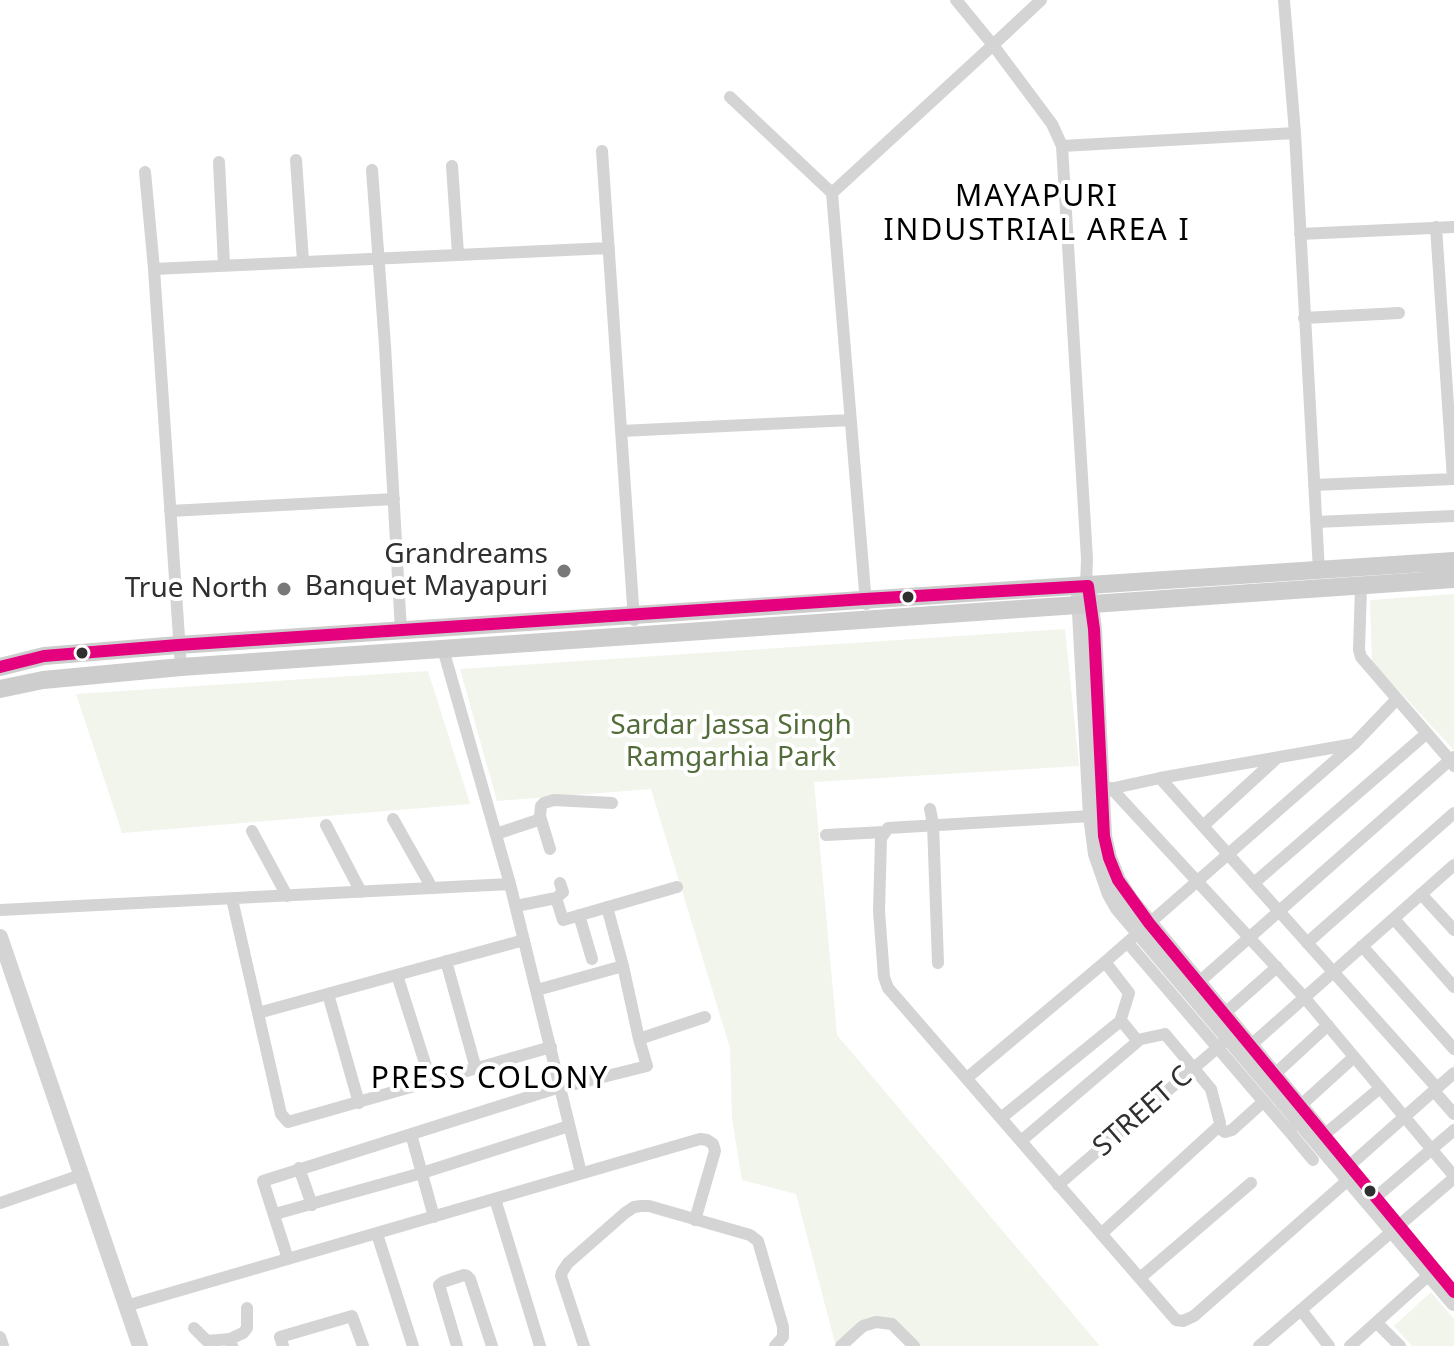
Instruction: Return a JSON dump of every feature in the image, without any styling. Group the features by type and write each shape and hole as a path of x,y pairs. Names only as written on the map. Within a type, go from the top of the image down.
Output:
{"main road":[{"path":"0,689 43,680 181,667 867,619 1085,592 1454,561"},
{"path":"0,667 44,656 178,645 865,599 1361,587 1454,579"}],"street":[{"path":"956,0 1052,124 1062,146 1087,559 1085,592 1091,816 1096,854 1104,881 1118,908 1295,1119 1376,1197 1430,1274 1453,1293"},
{"path":"832,193 1041,0"},
{"path":"1284,0 1295,133 1319,571"},
{"path":"730,97 832,193 867,619"},
{"path":"1062,146 1295,133"},
{"path":"602,151 634,636"},
{"path":"296,160 303,261"},
{"path":"219,162 224,265"},
{"path":"452,166 458,254"},
{"path":"372,170 401,631"},
{"path":"145,172 181,667"},
{"path":"1314,485 1453,479 1436,227"},
{"path":"1300,234 1454,227"},
{"path":"154,269 609,248"},
{"path":"1304,318 1399,313"},
{"path":"621,431 851,420"},
{"path":"170,511 394,499"},
{"path":"1316,522 1454,516"},
{"path":"1199,982 1453,761 1365,664 1359,650 1361,587"},
{"path":"1085,592 1094,629 1106,790 1104,836 1118,880 1130,899 1139,933 1199,982 1224,1014 1228,1039 1263,1102 1324,1135 1349,1173 1453,1293"},
{"path":"443,649 516,906 581,1173"},
{"path":"967,1078 1139,933 1354,744 1396,700"},
{"path":"1254,883 1426,734"},
{"path":"1106,790 1354,744"},
{"path":"1203,826 1277,758"},
{"path":"1160,778 1334,972 1454,1114"},
{"path":"1106,790 1251,937 1454,1177 1259,1346"},
{"path":"550,849 541,819 541,806 548,801 612,803"},
{"path":"930,809 938,963"},
{"path":"1307,943 1454,813"},
{"path":"1091,816 888,828 881,838 879,911 885,983 1176,1320 1194,1316 1454,1073"},
{"path":"393,819 432,888"},
{"path":"496,834 541,819"},
{"path":"326,825 361,892"},
{"path":"252,831 287,896"},
{"path":"826,835 852,831 884,832"},
{"path":"1251,1045 1454,866"},
{"path":"516,906 556,898 563,892 560,883"},
{"path":"0,910 510,884"},
{"path":"556,898 563,920 677,887"},
{"path":"1421,894 1454,930"},
{"path":"232,899 284,1119 292,1122 551,1047"},
{"path":"288,1259 263,1181 569,1081 575,1084 647,1066 607,907"},
{"path":"579,915 592,959"},
{"path":"1394,919 1454,987"},
{"path":"0,937 140,1346"},
{"path":"258,1013 524,940"},
{"path":"1362,946 1454,1049"},
{"path":"446,961 476,1069"},
{"path":"1001,1118 1120,1022 1129,993 1105,962"},
{"path":"537,990 623,966"},
{"path":"1224,1014 1277,967"},
{"path":"397,975 431,1082"},
{"path":"328,994 359,1103"},
{"path":"639,1039 705,1017"},
{"path":"1120,1022 1137,1040"},
{"path":"1275,1074 1328,1025"},
{"path":"1021,1141 1137,1040 1165,1034 1211,1089 1220,1123 1101,1234"},
{"path":"1228,1039 1251,1045 1275,1074 1313,1160"},
{"name":"STREET C","path":"1058,1185 1228,1039"},
{"path":"1295,1119 1354,1057"},
{"path":"1324,1135 1380,1088"},
{"path":"1218,1127 1228,1132 1263,1102"},
{"path":"275,1214 422,1173 569,1126"},
{"path":"1376,1197 1454,1130"},
{"path":"411,1134 434,1217"},
{"path":"126,1306 700,1139 713,1144 715,1151 695,1220"},
{"path":"299,1168 312,1205"},
{"path":"0,1203 81,1175"},
{"path":"1140,1278 1251,1183"},
{"path":"495,1199 540,1346"},
{"path":"584,1346 561,1276 564,1267 634,1207 649,1206 750,1235 758,1241 783,1327 783,1337 775,1346"},
{"path":"377,1234 413,1346"},
{"path":"1350,1346 1430,1274"},
{"path":"457,1346 439,1285 464,1275 470,1279 492,1346"},
{"path":"194,1328 207,1341 231,1342 247,1328 247,1308"},
{"path":"1301,1310 1329,1346"},
{"path":"283,1346 280,1337 352,1316 363,1346"},
{"path":"841,1346 863,1326 876,1322 892,1324 914,1346"},
{"path":"1377,1323 1400,1346"},
{"path":"0,1337 3,1346"}],"green space":[{"path":"1454,594 1454,750 1372,662 1370,600"},
{"name":"Sardar Jassa Singh Ramgarhia Park","path":"1065,629 1079,766 814,782 837,1035 1100,1346 920,1346 897,1320 860,1322 835,1343 796,1194 742,1180 732,1118 730,1048 651,789 497,801 460,669"},
{"path":"428,671 470,804 122,833 76,694"},
{"path":"1431,1292 1454,1319 1454,1346 1412,1346 1394,1326"}],"transit line":[{"path":"0,667 44,656 178,645 1088,586 1094,629 1104,836 1118,880 1149,923 1454,1292"}],"place":[{"name":"Grandreams Banquet Mayapuri","path":"564,571"},
{"name":"True North","path":"284,589"}],"district":[{"name":"MAYAPURI INDUSTRIAL AREA I","path":"1037,214"},
{"name":"PRESS COLONY","path":"490,1079"}]}
